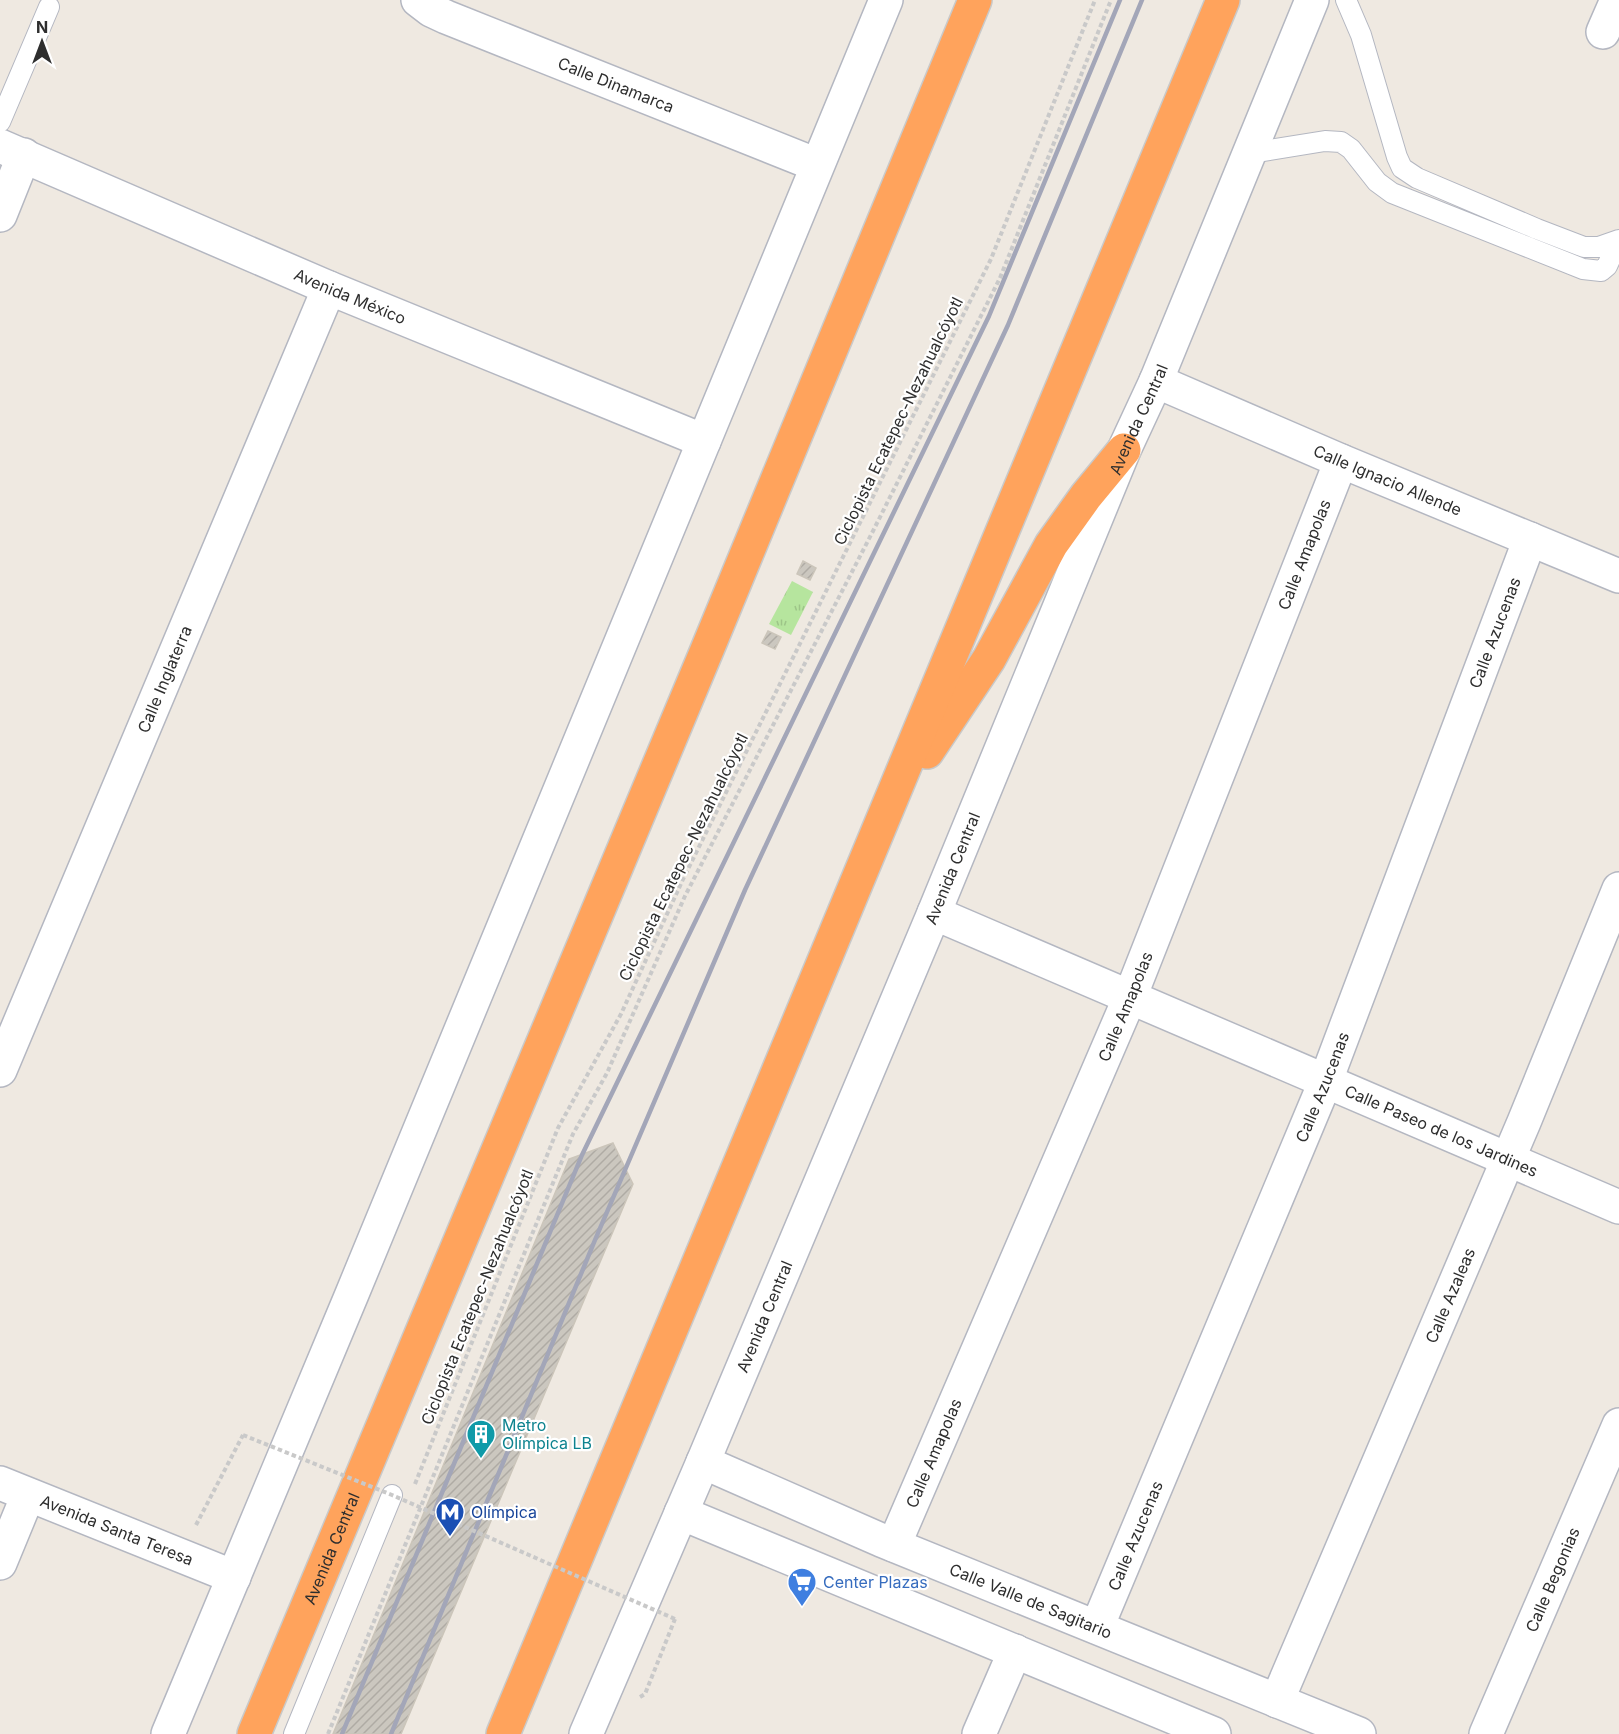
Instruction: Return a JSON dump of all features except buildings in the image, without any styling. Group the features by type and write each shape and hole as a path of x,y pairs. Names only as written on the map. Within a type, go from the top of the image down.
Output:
{"highway":[{"name":"Avenida Central","path":"254,1734 707,651 975,0"},
{"path":"503,1734 1223,0"},
{"path":"884,816 988,659 1051,545 1086,496 1124,450"}],"street":[{"name":"Calle Dinamarca","path":"418,0 431,10 446,17 817,165"},
{"path":"168,1734 886,0"},
{"name":"Avenida Central","path":"586,1734 934,913 1124,450 1156,381 1251,153 1312,0"},
{"path":"1604,32 1617,0"},
{"path":"0,215 12,150"},
{"name":"Avenida México","path":"12,150 329,288 704,441"},
{"name":"Calle Inglaterra","path":"0,1070 329,288"},
{"name":"Calle Ignacio Allende","path":"1156,381 1341,461 1619,576"},
{"name":"Calle Amapolas","path":"894,1545 1130,997 1341,461"},
{"name":"Calle Azucenas","path":"1096,1627 1326,1080 1530,539"},
{"name":"Calle Azaleas","path":"1277,1701 1508,1160 1619,889"},
{"name":"Calle Paseo de los Jardines","path":"934,913 1619,1207"},
{"name":"Calle Begonias","path":"1486,1734 1619,1425"},
{"name":"Calle Valle de Sagitario","path":"703,1462 894,1545 1359,1734"},
{"path":"0,1563 14,1489"},
{"name":"Avenida Santa Teresa","path":"14,1489 234,1578"},
{"path":"681,1513 1214,1734"},
{"path":"979,1734 1015,1650"}],"lane":[{"path":"1346,0 1360,35 1402,168 1417,178 1584,247 1599,247 1619,240"},
{"path":"0,122 49,7"},
{"path":"1251,153 1325,141 1341,142 1351,149 1377,182 1392,193 1583,269 1601,271 1606,266 1619,240"},
{"path":"294,1734 400,1499"}],"path":[{"name":"Ciclopista Ecatepec-Nezahualcóyotl","path":"400,1499 558,1128 621,1014 685,875 991,259 1095,0"},
{"path":"328,1734 573,1134 607,1073 685,896 1000,278 1111,0"},
{"path":"195,1525 243,1435 400,1499 675,1619 645,1694"}],"green space":[{"path":"792,581 813,592 791,635 769,624"}],"railway":[{"path":"342,1734 582,1155 989,316 1120,0"},
{"path":"391,1734 595,1240 745,890 1008,325 1142,0"}],"place":[{"name":"Metro Olímpica LB","path":"481,1460"},
{"name":"Olímpica","path":"450,1538"},
{"name":"Center Plazas","path":"802,1608"}]}
